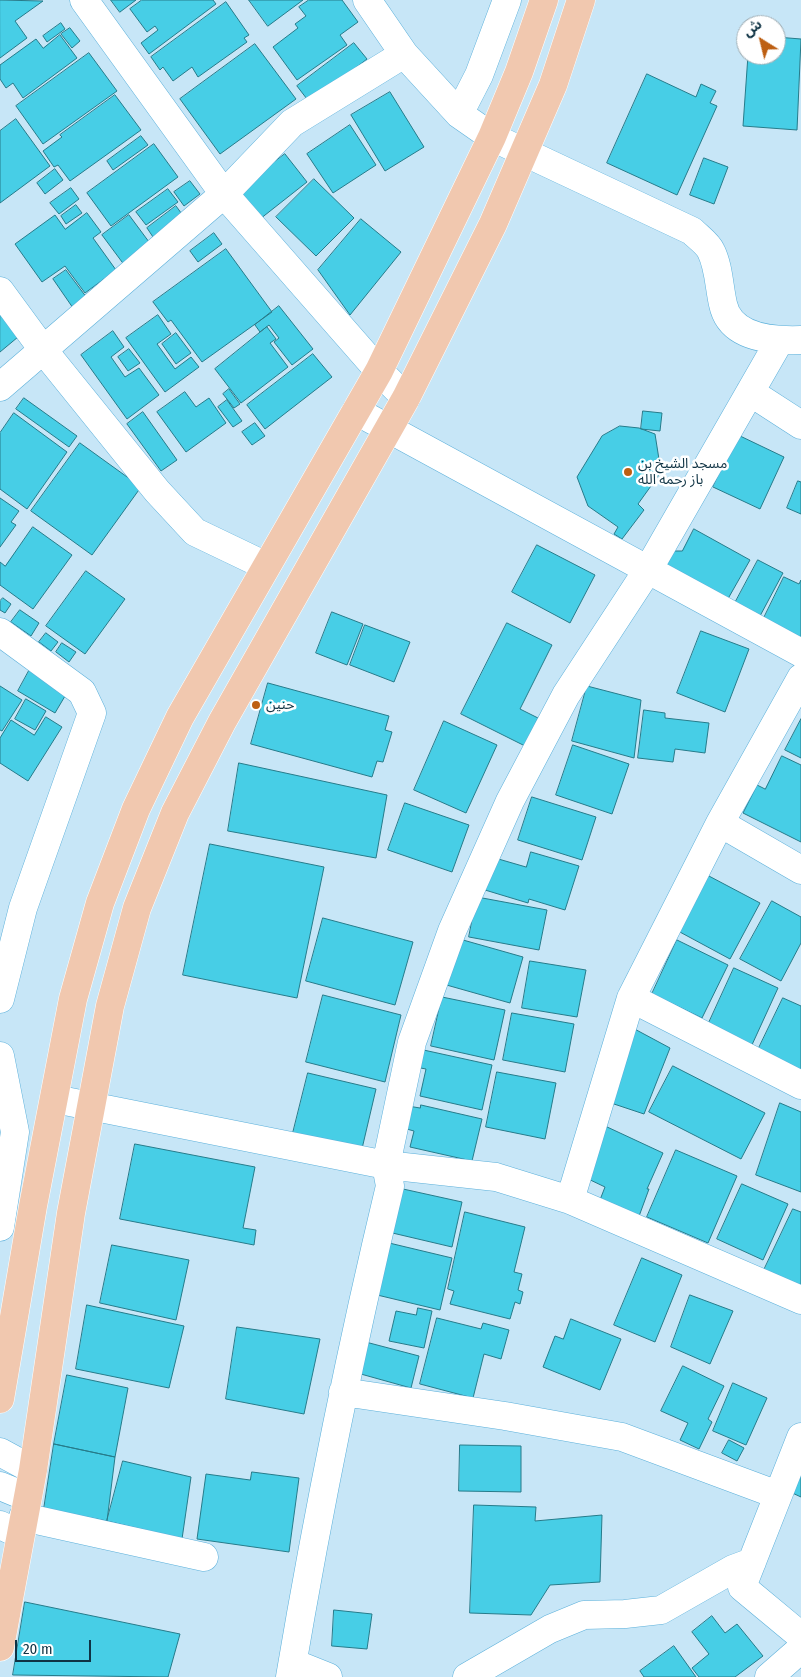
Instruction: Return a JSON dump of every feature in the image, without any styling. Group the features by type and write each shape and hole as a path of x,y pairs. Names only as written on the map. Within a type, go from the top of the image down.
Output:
{"main road":[{"path":"0,1399 33,1206 55,1099 72,999 100,903 136,808 180,717 379,371 492,137 520,72 544,0"},
{"path":"0,1647 17,1518 32,1470 71,1213 110,1006 137,908 175,813 222,722 406,398 493,224 553,85 582,0"}],"street":[{"path":"84,0 224,194 379,371 406,398"},
{"path":"367,0 404,54 460,114 492,137 692,231 710,249 716,266 723,307 737,327 757,337 791,340"},
{"path":"460,114 479,75 507,0"},
{"path":"0,387 224,194 292,124 404,54"},
{"path":"0,291 44,351 157,491 195,532 266,566"},
{"path":"328,1677 292,1670 311,1553 343,1392 359,1314 390,1186 386,1165 412,1042 456,922 510,801 566,694 648,568 750,392 791,340"},
{"path":"750,392 801,425"},
{"path":"356,411 648,568 801,653"},
{"path":"0,632 82,692 92,713 23,908 0,999"},
{"path":"570,1200 631,998 720,823 801,678"},
{"path":"720,823 801,870"},
{"path":"631,998 801,1085"},
{"path":"0,1056 15,1132 0,1227"},
{"path":"55,1099 91,1108 386,1165 496,1177 570,1200 801,1300"},
{"path":"343,1392 505,1416 622,1437 778,1495"},
{"path":"801,1437 742,1587 801,1636"},
{"path":"0,1452 32,1470"},
{"path":"0,1486 17,1518 204,1557"},
{"path":"467,1677 550,1629 584,1615 625,1614 661,1610 733,1569 752,1562"},
{"path":"769,1677 801,1649"}],"building":[{"path":"0,0 43,1 15,21 27,38 0,58"},
{"path":"111,0 136,0 120,12"},
{"path":"142,0 213,0 216,4 149,54 141,43 158,30 155,26 147,32 130,9"},
{"path":"249,0 303,0 268,26"},
{"path":"309,0 342,0 358,22 340,35 347,45 297,80 273,47 298,28 295,24 306,16 299,7"},
{"path":"226,2 249,35 244,38 247,42 198,77 192,67 173,81 163,67 160,70 151,57"},
{"path":"61,23 65,29 47,42 43,36"},
{"path":"70,28 80,41 72,48 61,34"},
{"path":"60,35 77,58 23,98 13,83 6,88 0,79 0,65 36,39 43,48"},
{"path":"786,38 801,39 797,130 743,126 747,65 786,65"},
{"path":"354,43 367,59 310,103 297,86"},
{"path":"255,44 296,99 220,154 180,99"},
{"path":"89,53 117,91 43,144 16,106"},
{"path":"647,74 696,97 701,84 716,91 710,103 717,106 677,195 607,163"},
{"path":"390,92 424,147 385,171 351,115"},
{"path":"115,95 141,130 70,181 58,165 54,167 43,151 62,137 60,135"},
{"path":"16,119 50,166 0,203 0,131"},
{"path":"350,125 376,165 333,193 307,154"},
{"path":"141,136 148,145 113,170 107,161"},
{"path":"154,144 178,177 111,226 87,193"},
{"path":"285,154 307,182 260,219 238,190"},
{"path":"704,158 728,167 714,204 690,195"},
{"path":"55,169 63,180 45,194 37,183"},
{"path":"314,179 354,218 316,256 276,217"},
{"path":"190,181 200,194 184,206 174,192"},
{"path":"71,188 79,199 59,214 50,203"},
{"path":"168,189 178,202 146,225 136,212"},
{"path":"76,205 82,213 66,224 61,216"},
{"path":"176,206 187,221 157,243 147,228"},
{"path":"87,213 101,232 93,238 116,270 85,293 65,266 42,282 15,244 55,215 65,229"},
{"path":"129,215 152,246 125,266 102,235"},
{"path":"361,219 401,252 350,315 318,270"},
{"path":"214,233 222,244 198,262 190,251"},
{"path":"226,249 272,312 202,362 171,320 168,322 153,302"},
{"path":"66,270 87,298 73,308 53,279"},
{"path":"279,306 313,349 292,365 274,342 279,338 269,325 260,332 255,325"},
{"path":"0,314 18,337 0,352"},
{"path":"158,315 171,334 157,344 175,369 191,357 199,367 165,392 126,338"},
{"path":"267,327 276,339 270,343 288,367 241,403 215,369"},
{"path":"113,331 124,347 111,357 125,377 139,368 159,395 127,419 81,355"},
{"path":"176,333 191,353 176,364 162,344"},
{"path":"129,349 140,363 128,371 118,357"},
{"path":"313,354 332,377 265,429 247,405"},
{"path":"229,389 240,404 234,408 223,394"},
{"path":"185,392 196,407 209,398 226,423 186,452 157,412"},
{"path":"24,398 77,436 69,447 16,409"},
{"path":"227,400 242,421 233,427 218,407"},
{"path":"643,411 662,413 660,431 641,429"},
{"path":"143,412 177,460 161,471 127,424"},
{"path":"14,413 67,452 27,509 0,489 0,433"},
{"path":"255,423 265,436 252,445 242,432"},
{"path":"620,426 639,428 655,434 661,472 638,504 644,510 622,539 614,534 618,527 588,506 577,477 602,436"},
{"path":"738,435 784,457 760,509 713,487"},
{"path":"80,443 141,487 92,555 31,511"},
{"path":"798,481 801,482 801,514 787,508"},
{"path":"0,498 19,511 11,522 16,525 0,547"},
{"path":"33,527 72,555 33,609 0,585 0,562 5,566"},
{"path":"694,529 750,560 725,604 661,568 671,551 682,551"},
{"path":"537,545 595,575 570,623 512,592"},
{"path":"758,560 783,573 760,616 735,603"},
{"path":"86,571 125,599 85,654 46,626"},
{"path":"784,577 799,584 801,580 801,646 760,626"},
{"path":"3,598 11,604 5,613 0,610 0,601"},
{"path":"20,610 39,623 31,636 11,622"},
{"path":"332,612 363,624 347,665 316,653"},
{"path":"507,623 552,645 520,709 538,718 525,746 461,714"},
{"path":"365,625 410,642 394,682 350,665"},
{"path":"701,631 749,649 725,712 677,693"},
{"path":"46,633 58,642 51,651 39,642"},
{"path":"62,643 76,652 69,662 56,652"},
{"path":"30,669 68,691 55,713 18,691"},
{"path":"268,683 389,716 385,730 392,732 383,762 377,761 372,777 251,744"},
{"path":"0,686 22,700 2,731 0,730"},
{"path":"587,686 641,700 634,758 572,741"},
{"path":"26,699 46,711 35,730 15,719"},
{"path":"644,710 665,713 665,718 709,723 705,753 675,749 673,762 638,758"},
{"path":"46,717 62,727 28,781 0,763 0,738 11,720 34,735"},
{"path":"801,719 801,758 785,750"},
{"path":"444,721 497,745 466,813 414,790"},
{"path":"573,745 629,764 612,814 556,795"},
{"path":"782,756 801,765 801,842 743,813 757,785 765,789"},
{"path":"239,763 387,795 376,858 228,831"},
{"path":"532,797 596,817 582,860 518,840"},
{"path":"405,803 469,825 452,872 388,850"},
{"path":"210,844 324,867 297,998 183,975"},
{"path":"531,852 579,866 565,910 529,899 528,903 485,890 495,858 526,867"},
{"path":"707,875 760,903 730,959 678,931"},
{"path":"477,897 547,910 539,950 469,937"},
{"path":"772,901 801,917 801,943 781,981 740,959"},
{"path":"323,918 413,942 395,1005 306,981"},
{"path":"456,938 523,957 510,1003 443,984"},
{"path":"677,940 728,965 702,1018 652,994"},
{"path":"530,961 586,970 577,1017 522,1008"},
{"path":"734,968 778,988 751,1047 707,1027"},
{"path":"323,995 401,1015 385,1082 306,1062"},
{"path":"442,997 505,1010 494,1060 431,1046"},
{"path":"783,998 801,1006 801,1075 756,1054"},
{"path":"512,1013 574,1024 565,1072 503,1060"},
{"path":"629,1026 670,1048 644,1114 605,1101"},
{"path":"419,1049 492,1065 482,1110 420,1096 426,1069 415,1067"},
{"path":"673,1066 765,1113 741,1159 649,1112"},
{"path":"497,1072 556,1083 545,1139 486,1127"},
{"path":"308,1073 376,1089 361,1153 292,1137"},
{"path":"780,1103 801,1112 801,1192 756,1175"},
{"path":"421,1105 482,1119 472,1161 410,1147 414,1131 403,1128 408,1106 420,1108"},
{"path":"605,1126 663,1153 647,1189 649,1189 638,1219 598,1205 605,1187 582,1176"},
{"path":"135,1144 255,1167 243,1228 256,1230 254,1245 120,1219"},
{"path":"676,1150 737,1176 708,1243 647,1217"},
{"path":"742,1184 788,1204 763,1260 717,1239"},
{"path":"394,1187 462,1202 452,1247 384,1231"},
{"path":"793,1209 801,1212 801,1287 764,1270"},
{"path":"465,1212 525,1227 514,1272 522,1274 518,1290 523,1292 520,1304 515,1302 510,1319 450,1304 454,1291 448,1289"},
{"path":"385,1242 452,1258 440,1310 373,1294"},
{"path":"112,1245 189,1260 176,1320 100,1303"},
{"path":"642,1258 682,1275 655,1342 614,1325"},
{"path":"690,1295 733,1311 710,1364 671,1347"},
{"path":"87,1305 184,1326 169,1388 76,1369"},
{"path":"418,1308 432,1311 424,1348 389,1341 396,1311 416,1315"},
{"path":"437,1318 481,1329 483,1323 509,1330 501,1359 484,1354 473,1398 420,1384"},
{"path":"571,1319 621,1339 600,1390 543,1367 555,1336 563,1339"},
{"path":"237,1327 320,1339 304,1414 226,1399"},
{"path":"358,1340 419,1356 411,1388 350,1371"},
{"path":"683,1366 724,1386 708,1419 712,1422 699,1449 680,1440 688,1423 661,1411"},
{"path":"67,1375 128,1388 115,1457 54,1444"},
{"path":"733,1383 767,1398 746,1445 713,1431"},
{"path":"729,1440 744,1448 737,1461 722,1453"},
{"path":"54,1444 115,1457 107,1521 44,1509"},
{"path":"460,1445 521,1446 521,1492 459,1491"},
{"path":"123,1461 191,1477 182,1539 107,1521"},
{"path":"801,1462 801,1497 788,1491"},
{"path":"252,1472 299,1478 289,1552 197,1539 206,1474 250,1480"},
{"path":"474,1505 536,1507 535,1521 602,1515 600,1582 550,1585 531,1615 470,1613"},
{"path":"25,1602 180,1634 168,1677 13,1675"},
{"path":"334,1610 372,1614 367,1649 332,1646"},
{"path":"712,1616 725,1633 737,1624 763,1656 735,1677 699,1677 692,1668 709,1654 692,1632"},
{"path":"674,1646 696,1677 644,1677 640,1671"}],"place":[{"name":"مسجد الشيخ بن باز رحمه الله","path":"628,472"},
{"name":"حنين","path":"256,705"}]}
